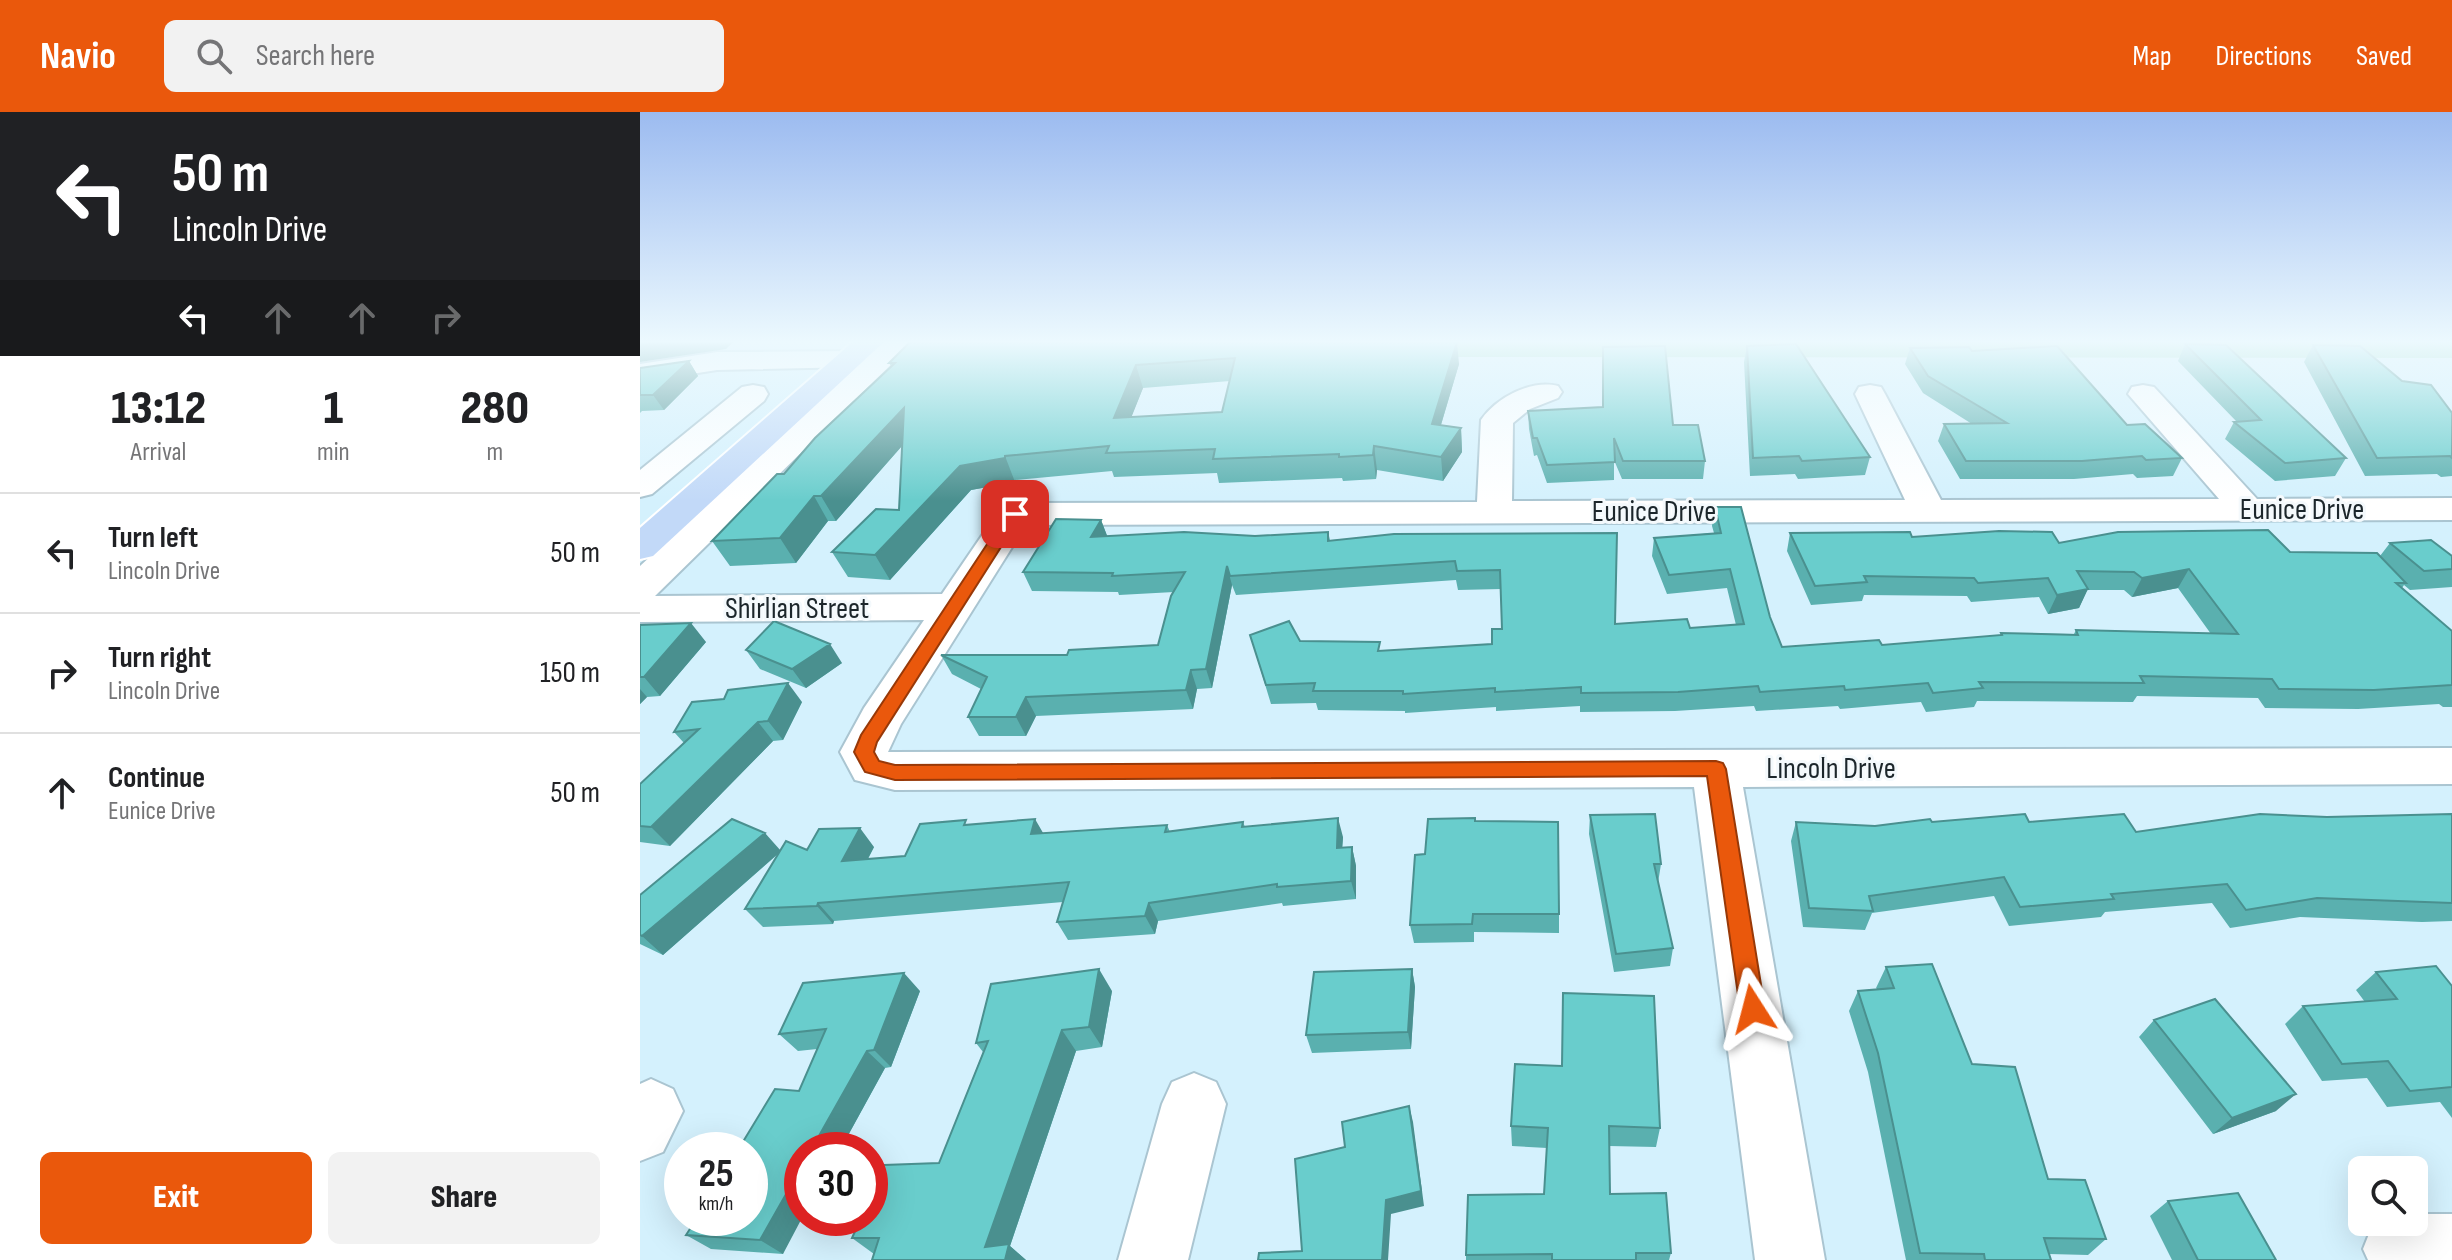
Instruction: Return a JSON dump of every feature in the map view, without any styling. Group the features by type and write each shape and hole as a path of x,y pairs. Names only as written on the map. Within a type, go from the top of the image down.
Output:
{"main road":[{"path":"646,497 788,394"},
{"path":"640,548 700,494 801,394"}],"street":[{"path":"646,497 753,394"},
{"path":"640,588 845,394"},
{"path":"1494,512 1497,420 1519,402 1543,394"},
{"path":"1870,394 1928,510"},
{"path":"2143,394 2248,510"},
{"path":"646,497 700,494"},
{"name":"Eunice Drive","path":"954,607 1015,514 2452,509"},
{"name":"Shirlian Street","path":"640,609 954,607"},
{"name":"Lincoln Drive","path":"954,607 868,740 864,752 872,767 895,772 2452,766"},
{"path":"1716,769 1790,1260"},
{"path":"1153,1260 1194,1104"}],"building":[{"path":"862,394 1124,394 1114,418 1222,412 1226,394 1441,394 1432,424 1461,428 1441,457 1374,446 1373,455 1339,457 1339,454 1213,459 1215,449 1106,453 1109,446 1005,456 960,466 875,555 832,552 876,509 899,510 904,408 821,496 814,496 780,538 712,541 777,474 784,474 815,438"},
{"path":"1603,394 1670,394 1673,425 1698,425 1705,461 1623,461 1614,438 1615,462 1547,465 1537,438 1533,438 1528,411 1603,407"},
{"path":"1750,394 1828,394 1870,457 1802,461 1799,456 1753,458"},
{"path":"1958,394 2099,394 2127,425 2145,424 2182,458 2146,460 2142,456 2082,461 1966,461 1944,424 2007,423"},
{"path":"2235,394 2278,394 2346,458 2285,463 2234,422 2261,420"},
{"path":"2341,394 2437,394 2452,413 2452,458 2377,458"},
{"path":"1715,507 1741,507 1770,617 1782,647 1879,640 1882,645 2001,633 2078,635 2076,630 2238,634 2189,569 2142,578 2134,572 2077,571 2088,589 2057,595 2048,578 1978,583 1974,578 1864,576 1867,582 1815,586 1790,533 1910,532 1912,537 1999,531 2052,532 2059,543 2118,532 2268,530 2290,552 2377,553 2406,583 2396,583 2452,631 2452,685 2374,690 2279,689 2272,679 2140,676 2144,683 1979,682 1983,688 1933,693 1928,683 1845,690 1844,686 1760,692 1758,686 1678,692 1581,693 1581,687 1403,694 1403,691 1313,691 1315,683 1266,685 1250,635 1289,621 1300,641 1380,642 1378,651 1492,644 1492,629 1502,629 1500,570 1457,571 1455,561 1230,576 1227,566 1206,669 1191,670 1186,690 1026,697 1016,717 968,717 987,677 941,655 1067,655 1069,650 1158,645 1171,596 1185,572 1112,576 1113,573 1023,572 1056,519 1101,520 1091,537 1184,532 1255,536 1328,532 1328,541 1394,534 1617,533 1615,624 1687,619 1690,628 1744,624 1730,569 1669,575 1654,538 1721,533"},
{"path":"2431,540 2452,556 2452,569 2424,571 2390,543"},
{"path":"774,621 830,644 792,669 746,650"},
{"path":"691,623 644,677 640,677 640,625"},
{"path":"788,683 768,721 758,722 651,827 640,826 640,784 699,729 674,732 692,702 724,699 728,690"},
{"path":"1655,814 1661,864 1654,864 1673,948 1616,954 1590,815"},
{"path":"2025,814 2029,822 2124,814 2136,832 2260,814 2327,817 2452,814 2452,903 2317,898 2246,910 2227,884 2111,894 2114,899 2020,907 2004,877 1869,896 1873,911 1809,908 1796,822 1875,826 1930,819 1932,822"},
{"path":"1338,818 1337,848 1352,847 1351,881 1277,887 1277,884 1149,903 1145,916 1057,922 1069,882 818,903 817,906 745,909 786,841 807,850 819,829 860,828 842,861 905,856 920,824 966,820 964,825 1035,819 1031,834 1167,825 1165,832 1243,822 1242,827"},
{"path":"1475,818 1475,821 1558,822 1559,914 1473,914 1472,924 1410,925 1415,855 1425,854 1428,819"},
{"path":"732,819 765,833 640,935 640,895"},
{"path":"1932,964 1972,1064 2015,1067 2048,1179 2085,1180 2106,1239 2044,1238 2051,1260 1985,1260 1984,1254 1920,1253 1878,1053 1858,991 1894,988 1886,967"},
{"path":"2436,966 2452,986 2452,1087 2410,1091 2388,1061 2342,1064 2303,1006 2397,999 2376,972"},
{"path":"1099,969 1089,1027 1062,1030 985,1247 1009,1244 1005,1260 872,1260 879,1238 852,1238 888,1236 888,1165 939,1163 988,1041 976,1043 991,984"},
{"path":"1412,969 1408,1032 1306,1035 1314,972"},
{"path":"904,973 874,1050 867,1051 821,1132 784,1132 784,1198 768,1226 768,1132 749,1132 775,1089 799,1091 826,1029 779,1034 803,983"},
{"path":"1563,993 1654,996 1660,1128 1609,1126 1610,1194 1666,1193 1671,1253 1636,1253 1636,1260 1552,1260 1552,1254 1466,1255 1468,1195 1544,1194 1548,1128 1511,1126 1515,1064 1562,1066"},
{"path":"2215,999 2296,1094 2232,1118 2154,1020"},
{"path":"1409,1106 1421,1191 1386,1200 1382,1260 1258,1260 1259,1253 1302,1251 1295,1159 1345,1147 1342,1122"},
{"path":"2238,1193 2276,1260 2198,1260 2168,1201"},
{"path":"701,1236 762,1236 760,1240"}],"route":[{"path":"1015,514 868,740 864,752 866,761 872,767 895,772 1716,769 1753,1009"}]}
